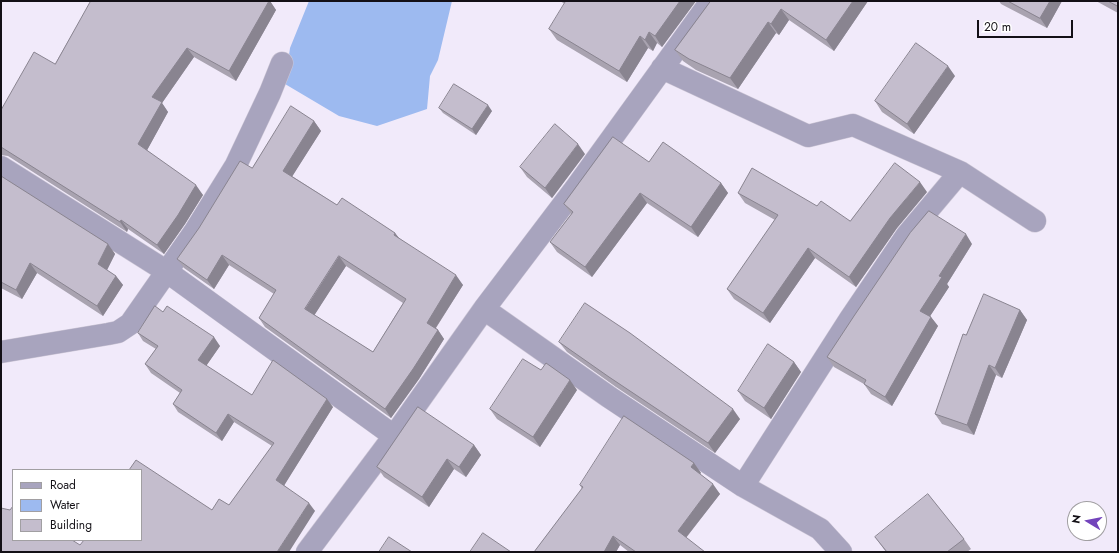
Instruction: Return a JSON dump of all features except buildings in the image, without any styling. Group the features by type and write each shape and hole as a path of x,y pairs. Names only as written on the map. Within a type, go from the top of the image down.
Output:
{"street":[{"path":"307,552 394,436 484,309 574,189 711,1"},
{"path":"1,352 118,332 130,324 195,231 236,164 270,93 282,63"},
{"path":"662,68 808,136 853,125 960,172 1035,221"},
{"path":"1,166 166,271 394,436"},
{"path":"743,486 850,318 907,235 960,172"},
{"path":"484,309 609,397 743,486 820,529 841,552"}],"water":[{"path":"309,1 452,1 438,60 430,76 427,109 377,126 339,116 285,84 290,48"}]}
